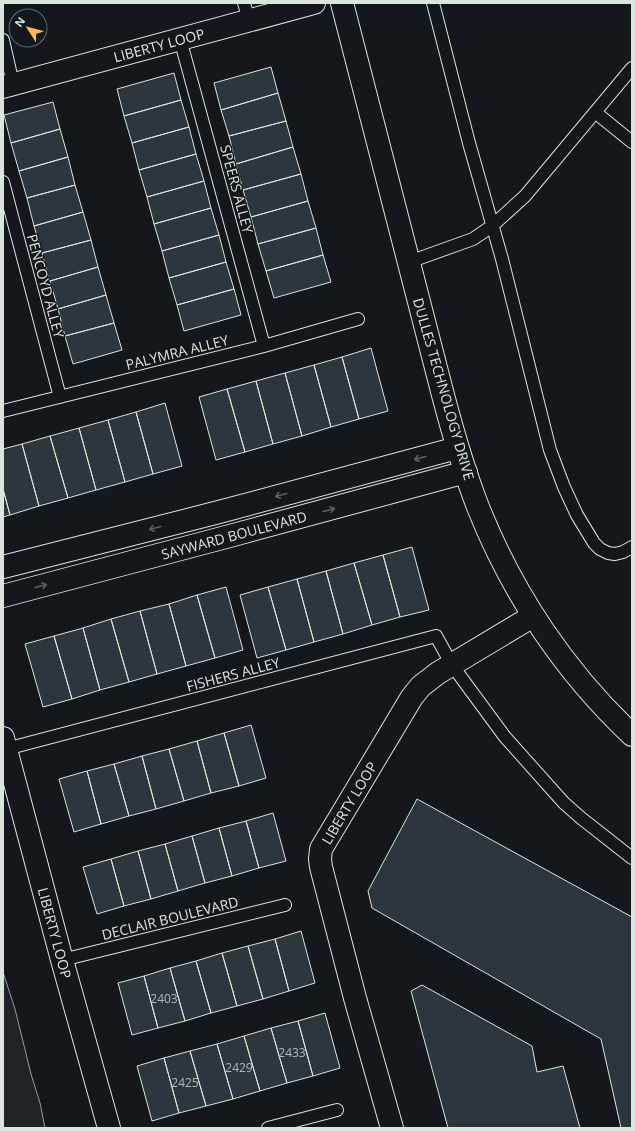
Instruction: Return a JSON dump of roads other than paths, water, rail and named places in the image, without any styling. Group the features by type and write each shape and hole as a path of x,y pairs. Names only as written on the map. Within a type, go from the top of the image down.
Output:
{"street":[{"name":"LIBERTY LOOP","path":"8,86 180,39 247,12 314,3"},
{"name":"DULLES TECHNOLOGY DRIVE","path":"342,3 442,395 478,508 496,547 533,616 580,680 632,734"},
{"name":"SAYWARD BOULEVARD","path":"3,567 219,512 458,448"},
{"name":"SAYWARD BOULEVARD","path":"3,596 466,472"},
{"name":"LIBERTY LOOP","path":"392,1128 355,998 321,868 321,849 412,697 421,686 438,673 533,616"},
{"name":"LIBERTY LOOP","path":"4,744 109,1128"}],"lane":[{"path":"433,3 469,143 504,267 550,450 577,515 594,543 600,549 608,553 615,554 632,547"},
{"name":"SPEERS ALLEY","path":"180,39 264,346"},
{"path":"3,40 8,86"},
{"path":"409,262 473,239 492,226 525,196 632,68"},
{"path":"595,112 632,142"},
{"name":"PENCOYD ALLEY","path":"3,182 60,397"},
{"name":"PALYMRA ALLEY","path":"3,411 264,346 358,320"},
{"name":"FISHERS ALLEY","path":"4,744 436,636 452,665"},
{"path":"452,665 505,737 564,803 632,858"},
{"name":"DECLAIR BOULEVARD","path":"62,960 285,905"},
{"path":"268,1128 337,1110"}]}
